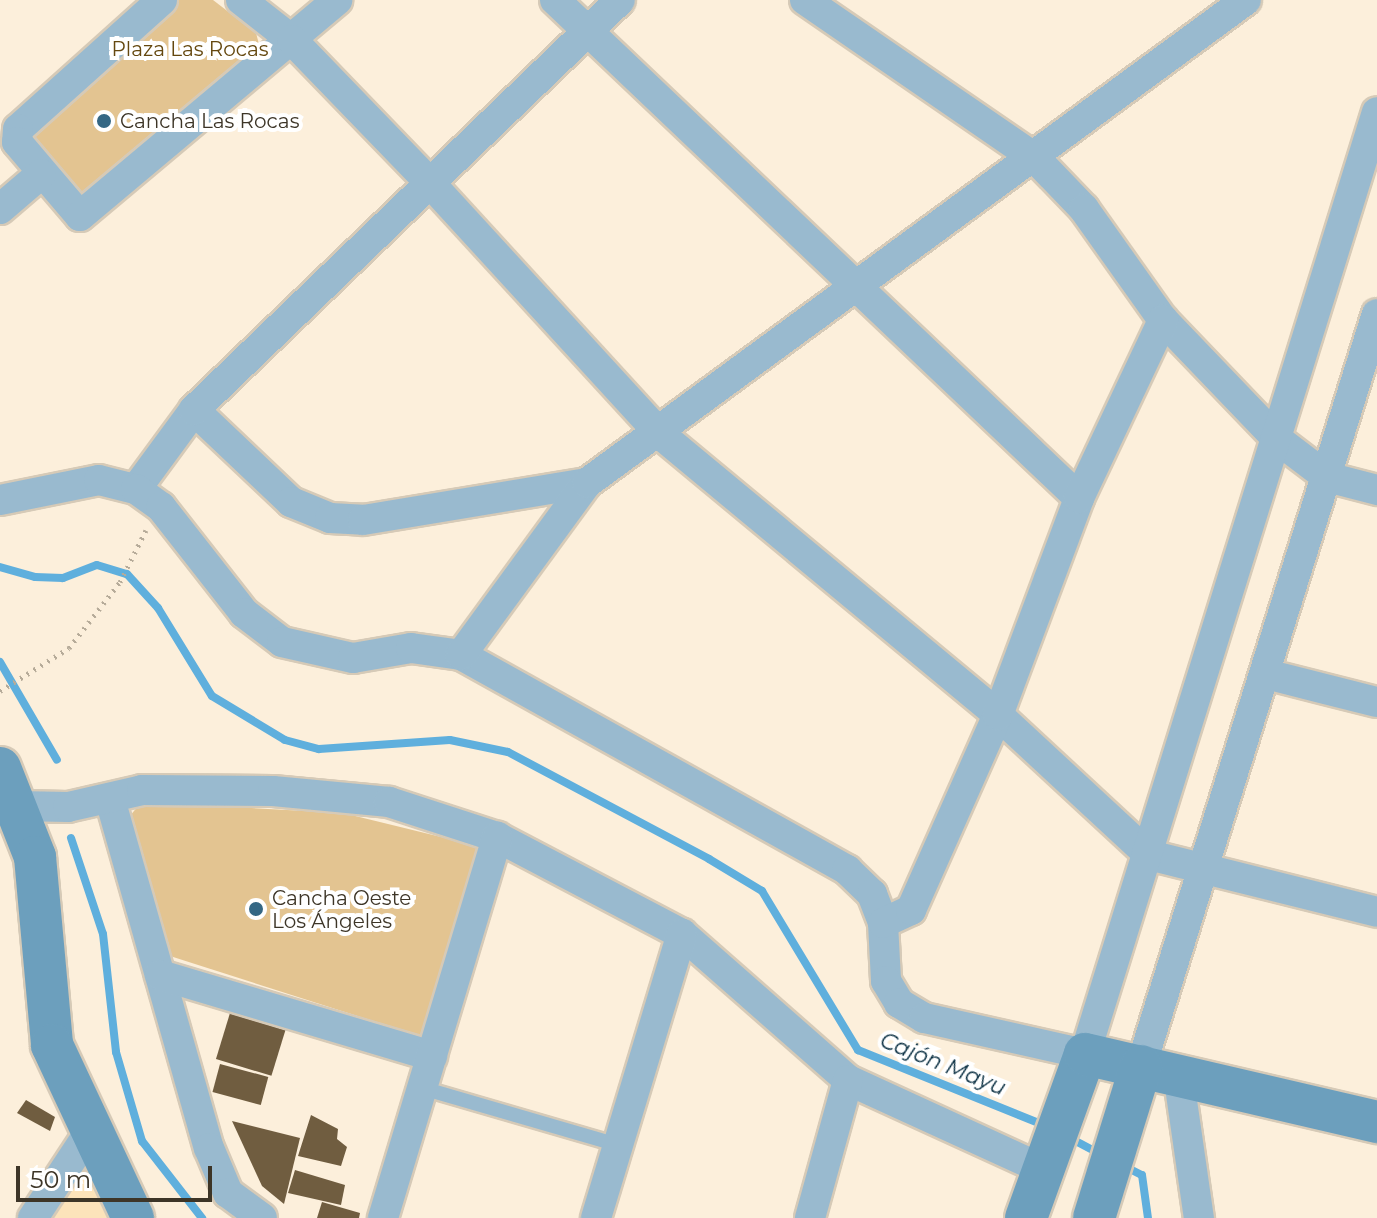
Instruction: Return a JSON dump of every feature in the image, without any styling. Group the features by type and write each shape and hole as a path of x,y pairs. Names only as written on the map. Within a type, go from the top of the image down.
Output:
{"street":[{"path":"162,0 18,129 17,142 41,174 80,216 337,0"},
{"path":"241,0 292,40 430,183 660,434 998,715 1149,855 1377,912"},
{"path":"555,0 1079,498"},
{"path":"136,489 194,410 620,0"},
{"path":"805,0 1035,158 1084,209 1163,320 1277,439 1327,477 1377,490"},
{"path":"461,655 587,483 660,434 1246,0"},
{"path":"1026,1218 1050,1143 1085,1054 1149,855 1377,112"},
{"path":"0,209 41,174"},
{"path":"4,778 110,799 142,790 273,791 389,802 497,837 682,934 848,1080 1050,1143 1105,1181 1159,1070 1203,868 1377,314"},
{"path":"883,923 911,910 998,715 1079,498 1163,320"},
{"path":"194,410 291,502 330,518 363,520 587,483"},
{"path":"0,500 99,480 136,489 161,507 244,613 282,642 353,658 411,648 461,655 847,870 872,894 883,923 886,981 899,1003 924,1018 1377,1122"},
{"path":"1266,674 1377,702"},
{"path":"4,778 35,857 52,1045 89,1133 133,1218"},
{"path":"110,799 160,975 181,1063 228,1193 262,1218"},
{"path":"383,1218 497,837"},
{"path":"596,1218 682,934"},
{"path":"160,975 432,1056"},
{"path":"1159,1070 1199,1218"},
{"path":"810,1218 848,1080"},
{"path":"33,1218 89,1133"}],"lane":[{"path":"422,1088 618,1145"}],"path":[{"path":"0,691 69,648 120,582 131,554"}],"shaded area":[{"path":"88,1160 117,1218 50,1218"}],"green space":[{"name":"Plaza Las Rocas","path":"174,0 213,0 256,33 260,48 88,196 80,193 35,145 32,127"},
{"path":"194,805 343,813 478,846 423,1037 170,956 130,816 138,806"}],"building":[{"path":"230,1013 285,1030 271,1076 216,1059"},
{"path":"220,1064 268,1077 261,1105 212,1092"},
{"path":"26,1100 55,1117 50,1131 17,1113"},
{"path":"311,1115 338,1129 337,1139 347,1147 341,1166 298,1156"},
{"path":"232,1121 300,1138 284,1204 262,1186"},
{"path":"295,1170 345,1185 341,1205 288,1193"},
{"path":"322,1202 360,1213 359,1218 317,1218"}],"waterway":[{"path":"0,567 35,577 63,578 97,565 127,574 158,608 212,696 285,740 319,749 450,740 508,752 709,859 762,891 858,1050 1046,1126"},
{"path":"0,662 57,760"},
{"path":"71,838 103,934 116,1052 142,1141 202,1218"},
{"name":"Cajón Mayu","path":"1068,1137 1102,1155"},
{"name":"Cajón Mayu","path":"1122,1165 1142,1175 1148,1218"}],"place":[{"name":"Cancha Las Rocas","path":"104,121"},
{"name":"Cancha Oeste Los Ángeles","path":"256,909"}]}
